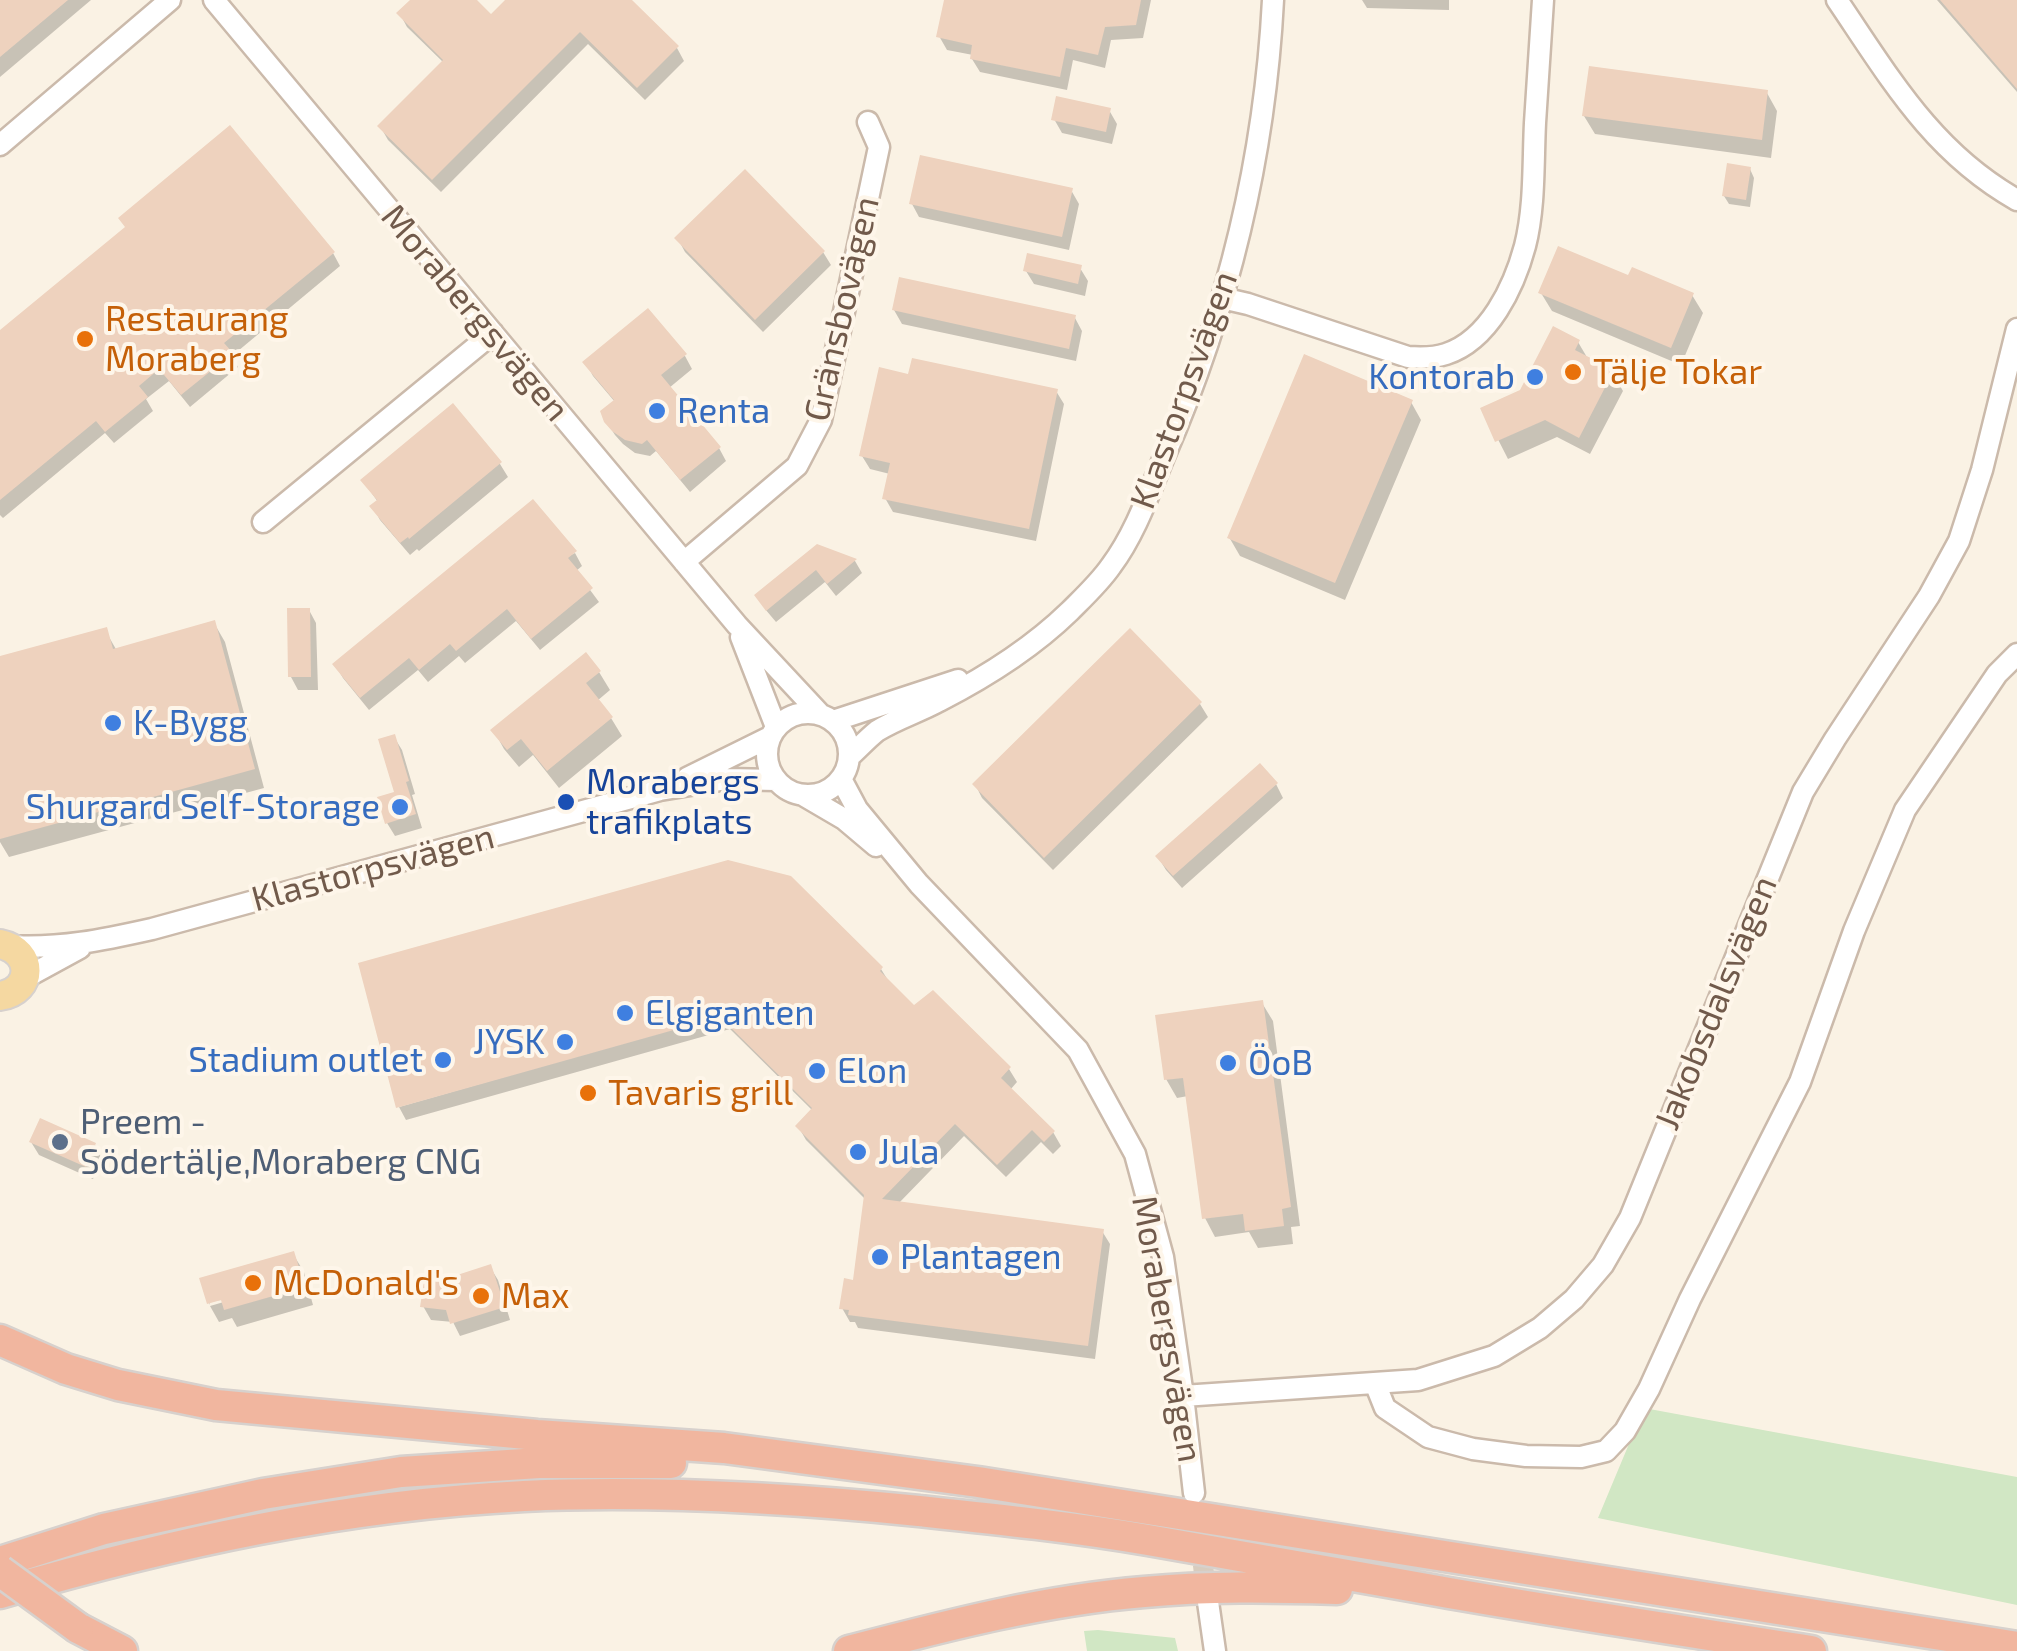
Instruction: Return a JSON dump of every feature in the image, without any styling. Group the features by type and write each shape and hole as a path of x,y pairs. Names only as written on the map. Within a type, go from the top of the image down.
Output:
{"highway":[{"path":"0,1340 66,1369 118,1385 216,1405 724,1448 978,1482 2017,1647"},
{"path":"0,1562 104,1530 246,1498 401,1472 539,1463 674,1463 978,1482"},
{"path":"0,1593 111,1561 292,1522 389,1508 524,1496 664,1495 825,1502 1015,1521 1144,1539 1445,1593 1810,1651"},
{"path":"0,1571 78,1628 122,1651"},
{"path":"848,1651 1058,1603 1140,1592 1233,1586 1445,1593"}],"main road":[{"path":"0,996 14,992 25,978 26,969 22,958 4,945"}],"street":[{"path":"0,145 170,0"},
{"name":"Morabergsvägen","path":"214,0 737,625 827,718"},
{"name":"Klastorpsvägen","path":"849,757 878,730 940,701 1038,639 1112,566 1138,518 1176,430 1222,298 1260,130 1273,0"},
{"path":"1222,298 1408,358 1444,355 1476,336 1507,291 1525,244 1543,0"},
{"path":"1836,0 1932,133 1980,176 2017,200"},
{"name":"Gränsbovägen","path":"684,562 797,466 821,420 879,147 868,122"},
{"name":"Jakobsdalsvägen","path":"1183,1396 1418,1380 1449,1371 1494,1356 1520,1342 1574,1299 1603,1265 1630,1218 1803,792 1929,596 1959,542 1982,470 2017,329"},
{"path":"263,522 492,333"},
{"name":"Morabergsvägen","path":"737,625 773,732"},
{"path":"1375,1383 1386,1408 1428,1437 1473,1449 1526,1456 1581,1457 1606,1451 1625,1431 1800,1082 1854,932 1905,810 1986,690 2017,654"},
{"name":"Klastorpsvägen","path":"827,718 998,666"},
{"path":"807,712 827,718 843,732 848,745 846,768 825,791 803,794 788,790 776,780 767,759 773,732 793,715 807,712"},
{"name":"Klastorpsvägen","path":"660,790 712,767 773,732"},
{"name":"Klastorpsvägen","path":"4,945 86,944 660,790 727,779 776,780"},
{"name":"Morabergsvägen","path":"840,779 857,809 919,884 1078,1050 1135,1154 1162,1256 1194,1493"},
{"name":"Morabergsvägen","path":"803,794 844,819 919,884"},
{"name":"Klastorpsvägen","path":"25,978 86,944"},
{"path":"1208,1602 1215,1651"}],"green space":[{"path":"1644,1408 2017,1477 2017,1605 1598,1518"},
{"path":"1084,1631 1175,1638 1178,1651 1087,1651"}],"building":[{"path":"0,0 68,0 0,57"},
{"path":"410,0 477,0 491,14 505,0 632,0 679,46 637,88 580,32 432,180 377,126 443,60 396,13"},
{"path":"944,0 1141,0 1136,25 1105,27 1098,55 1066,48 1060,77 970,59 972,45 936,37"},
{"path":"1940,0 2017,0 2017,89"},
{"path":"1589,66 1768,90 1762,140 1582,116"},
{"path":"1056,96 1111,108 1106,132 1051,120"},
{"path":"230,125 335,252 224,343 233,353 181,395 159,369 139,386 148,397 105,432 96,421 0,500 0,330 125,227 118,218"},
{"path":"920,155 1073,188 1062,237 909,204"},
{"path":"1727,163 1751,167 1746,200 1722,196"},
{"path":"745,169 825,251 755,320 674,238"},
{"path":"1558,246 1628,275 1632,267 1694,293 1671,348 1538,293"},
{"path":"1027,253 1082,265 1078,284 1023,271"},
{"path":"899,277 1076,315 1069,349 892,310"},
{"path":"648,308 687,354 661,375 721,447 680,480 647,440 642,444 625,440 604,422 600,411 614,400 582,362"},
{"path":"1553,326 1580,340 1575,350 1614,370 1579,438 1545,420 1495,442 1480,408 1520,390"},
{"path":"1304,354 1413,400 1335,583 1227,538"},
{"path":"912,358 1058,389 1029,529 882,499 890,463 859,456 879,367 908,374"},
{"path":"453,403 502,462 400,543 369,506 377,500 360,480"},
{"path":"533,499 577,551 568,558 593,588 531,639 507,609 456,651 450,644 419,670 409,658 360,698 332,664"},
{"path":"817,544 857,559 827,584 816,570 766,611 754,595"},
{"path":"287,608 310,608 311,677 288,677"},
{"path":"215,620 255,769 0,839 0,656 107,627 113,649"},
{"path":"1130,628 1202,702 1044,858 972,784"},
{"path":"586,652 601,671 586,683 613,717 547,771 521,739 507,750 490,730"},
{"path":"395,734 416,814 385,824 377,797 394,792 378,739"},
{"path":"1260,763 1278,783 1173,876 1155,856"},
{"path":"728,860 791,876 883,967 880,971 914,1005 933,990 1011,1067 1001,1078 1055,1131 1044,1142 1032,1130 997,1165 955,1124 882,1199 1104,1229 1088,1346 848,1315 849,1310 839,1309 844,1278 853,1280 864,1195 795,1126 812,1108 720,1017 396,1108 358,963"},
{"path":"1263,1000 1291,1207 1282,1209 1284,1226 1245,1231 1243,1214 1202,1219 1183,1078 1164,1080 1155,1015"},
{"path":"40,1118 96,1143 86,1167 29,1142"},
{"path":"294,1251 305,1287 224,1310 221,1300 207,1304 199,1278"},
{"path":"491,1264 505,1307 450,1324 446,1310 420,1307 425,1275 448,1278"}],"tunnel":[{"path":"1196,1505 1207,1600"}],"place":[{"name":"Restaurang Moraberg","path":"85,339"},
{"name":"Tälje Tokar","path":"1573,372"},
{"name":"Kontorab","path":"1535,377"},
{"name":"Renta","path":"657,411"},
{"name":"K-Bygg","path":"113,723"},
{"name":"Morabergs trafikplats","path":"566,802"},
{"name":"Shurgard Self-Storage","path":"400,807"},
{"name":"Elgiganten","path":"625,1013"},
{"name":"JYSK","path":"565,1042"},
{"name":"Stadium outlet","path":"443,1060"},
{"name":"ÖoB","path":"1228,1063"},
{"name":"Elon","path":"817,1071"},
{"name":"Tavaris grill","path":"588,1093"},
{"name":"Preem - Södertälje,Moraberg CNG","path":"60,1142"},
{"name":"Jula","path":"858,1152"},
{"name":"Plantagen","path":"880,1257"},
{"name":"McDonald's","path":"253,1283"},
{"name":"Max","path":"481,1296"}]}
